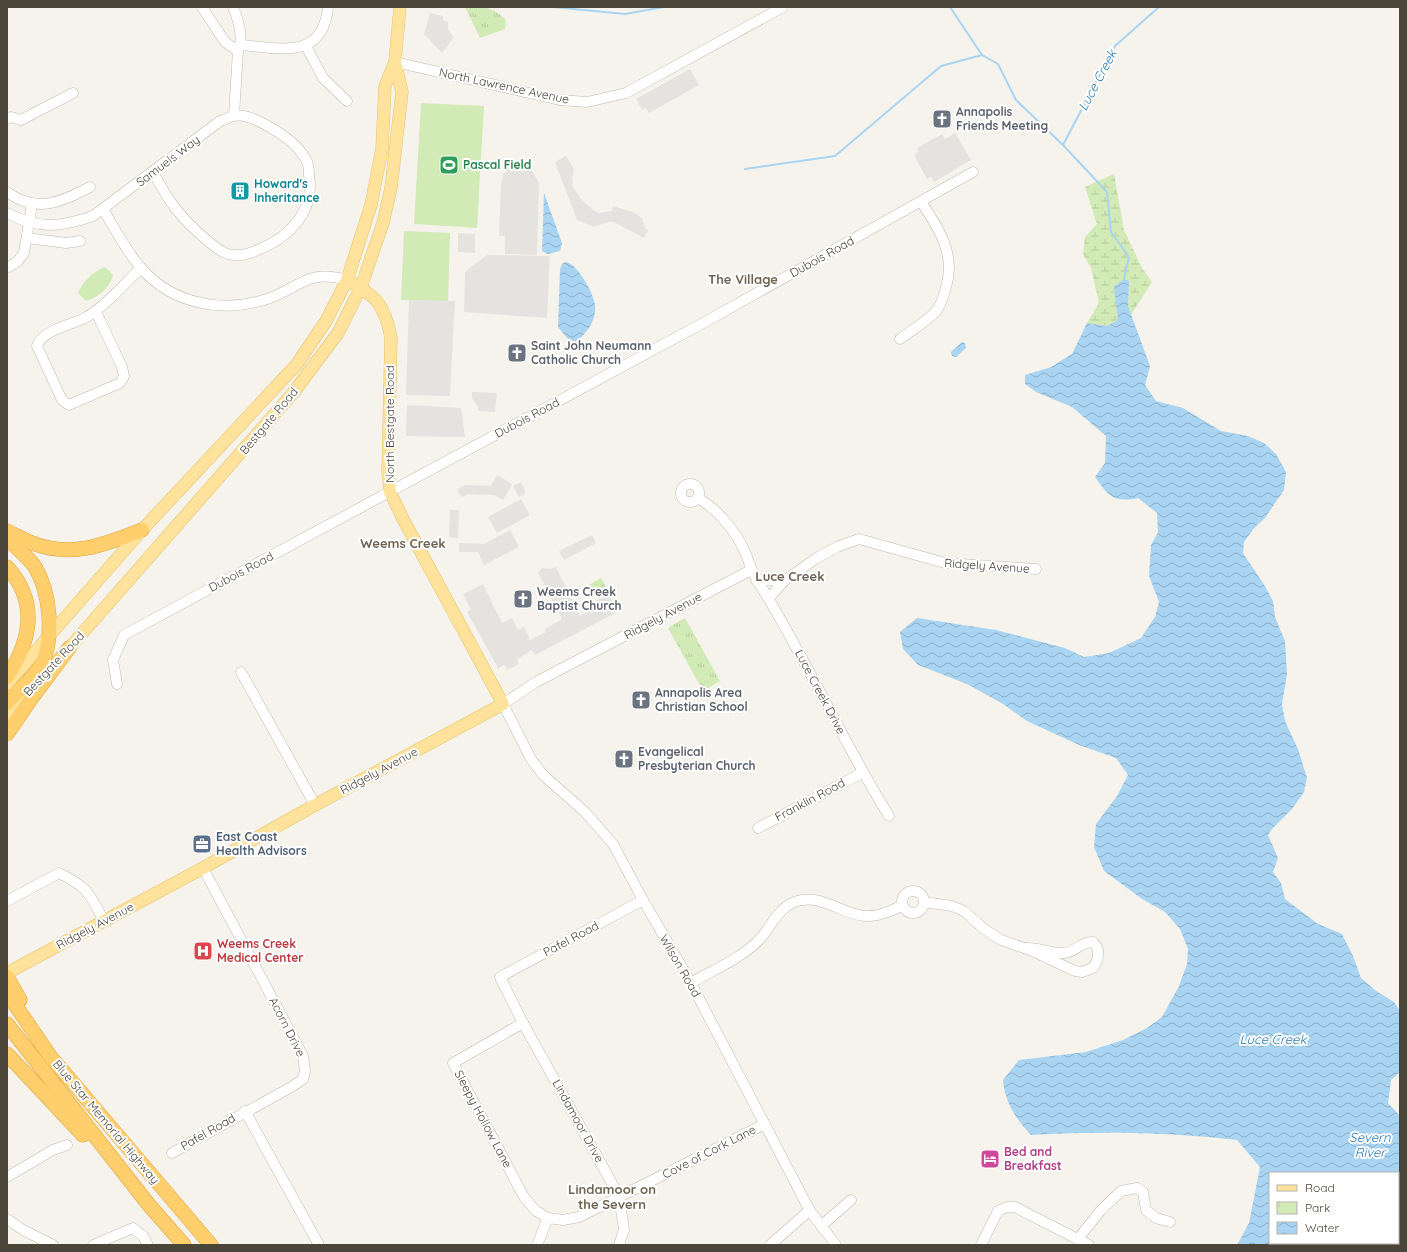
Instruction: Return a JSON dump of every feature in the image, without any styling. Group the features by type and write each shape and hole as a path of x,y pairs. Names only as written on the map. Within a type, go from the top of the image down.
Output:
{"highway":[{"path":"7,531 35,544 69,550 96,548 142,530"},
{"path":"7,539 34,567 44,589 49,616 48,638 43,663 7,703"},
{"path":"7,568 25,594 29,616 25,640 20,655 7,678"},
{"path":"7,734 31,699 70,648"},
{"path":"7,978 20,1001 50,1044 159,1184"},
{"name":"Blue Star Memorial Highway","path":"7,993 50,1056 211,1245"},
{"name":"Blue Star Memorial Highway","path":"7,1024 149,1205 184,1245"},
{"path":"7,1054 149,1205"}],"main road":[{"name":"Bestgate Road","path":"7,684 142,530 297,364 326,321 347,280 371,205 382,149 385,86 395,62 400,7"},
{"name":"Bestgate Road","path":"7,715 70,648 293,394 338,333 361,287 383,223 391,188 402,92 395,62"},
{"name":"North Bestgate Road","path":"347,280 361,287 378,300 387,318 391,338 388,471 390,492 416,545 503,704"},
{"name":"Ridgely Avenue","path":"7,973 503,704"}],"street":[{"path":"202,7 225,42 239,48 292,49 306,46 319,34 327,19 328,7"},
{"path":"153,172 173,207 192,228 223,252 236,256 246,255 274,243 288,234 302,216 309,200 310,183 307,160 289,138 266,125 245,117 234,115 239,48 238,17 233,7"},
{"name":"North Lawrence Avenue","path":"395,62 560,100 586,102 626,93 783,7"},
{"path":"306,46 323,78 347,101"},
{"path":"7,119 11,117 21,120 72,93"},
{"name":"Samuels Way","path":"7,214 36,224 68,225 93,216 220,121 234,115"},
{"name":"Dubois Road","path":"117,684 114,660 124,635 705,322 922,202 973,172"},
{"path":"7,192 16,199 32,204 52,204 65,200 90,187"},
{"path":"900,339 936,310 944,297 949,277 948,258 944,241 922,202"},
{"path":"7,268 16,262 24,253 32,204"},
{"path":"103,209 141,268 152,279 176,294 200,303 234,306 270,298 312,278 328,276 347,280"},
{"path":"26,238 66,243 80,241"},
{"path":"96,312 122,367 124,376 120,383 69,405 62,400 37,346 39,341 47,335 96,312 141,268"},
{"name":"Luce Creek Drive","path":"698,498 706,502 729,526 744,550 756,580 769,598 862,773 889,816"},
{"name":"Ridgely Avenue","path":"769,598 784,581 815,559 837,547 859,540 945,564 1036,569"},
{"name":"Ridgely Avenue","path":"503,704 536,682 751,570"},
{"path":"756,580 784,581"},
{"path":"242,672 315,805"},
{"name":"Wilson Road","path":"503,704 531,759 543,775 586,812 613,844 643,900 691,983 810,1210 836,1245"},
{"name":"Franklin Road","path":"758,828 862,773"},
{"name":"Acorn Drive","path":"203,868 303,1056 305,1063 303,1079 245,1111"},
{"path":"7,901 59,873 78,882 90,893 104,921"},
{"path":"909,891 918,892 923,898 924,902 920,910 916,912 908,912 903,905 903,897 909,891"},
{"name":"Pafel Road","path":"500,977 643,900"},
{"path":"691,983 752,946 758,941 780,912 793,903 811,900 825,902 850,913 866,916 886,914 903,905"},
{"path":"924,902 952,906 964,911 984,929 1001,940 1026,948 1075,970 1082,972 1093,968 1098,957 1098,952 1093,942 1087,942 1074,951 1064,953 1026,948"},
{"name":"Lindamoor Drive","path":"500,977 523,1023 619,1196 624,1230 619,1245"},
{"name":"Sleepy Hollow Lane","path":"523,1023 453,1063 524,1197 536,1211 548,1218"},
{"path":"245,1111 319,1245"},
{"name":"Pafel Road","path":"172,1153 245,1111"},
{"name":"Cove of Cork Lane","path":"548,1218 563,1220 579,1217 765,1124"},
{"path":"7,1177 66,1144"},
{"path":"1078,1239 1101,1210 1121,1191 1137,1188 1143,1192 1146,1210 1156,1218 1170,1222"},
{"path":"821,1226 851,1200"},
{"path":"981,1245 998,1211 1007,1207 1015,1207 1089,1245"},
{"path":"770,1245 810,1210"},
{"path":"536,1245 548,1218"},
{"path":"7,1219 52,1245"},
{"path":"93,1245 133,1228 143,1236 148,1245"}],"green space":[{"path":"465,7 483,7 496,12 506,20 505,29 480,38"},
{"name":"Pascal Field","path":"421,103 484,106 477,228 414,224"},
{"path":"1114,174 1124,230 1142,268 1152,282 1131,315 1128,306 1129,281 1115,287 1118,320 1107,326 1087,323 1099,303 1091,268 1083,254 1085,237 1097,224 1085,187"},
{"path":"404,231 450,233 448,302 401,300"},
{"path":"105,267 113,275 109,284 99,295 86,301 78,293 82,285 89,277"},
{"path":"601,578 606,587 593,594 589,585"},
{"path":"685,618 720,681 703,691 668,628"}],"shaded area":[{"path":"430,13 443,16 443,20 448,22 448,30 454,37 442,53 424,34"},
{"path":"690,69 699,85 649,113 646,108 642,110 636,99"},
{"path":"955,133 971,160 934,182 931,177 927,179 914,155 919,152 917,148 942,134 945,139"},
{"path":"566,156 574,169 572,178 573,187 581,199 593,210 599,213 612,211 613,206 633,212 642,218 645,228 648,230 644,238 614,222 608,222 594,227 577,220 555,162"},
{"path":"528,164 539,183 537,255 505,254 505,236 499,236 501,184 503,175 511,165 514,171"},
{"path":"458,233 475,234 475,253 458,252"},
{"path":"487,255 550,256 547,318 464,312 465,272"},
{"path":"409,300 455,301 450,396 406,395"},
{"path":"472,392 497,393 495,412 478,411 478,407 472,398"},
{"path":"407,405 461,408 465,437 406,436"},
{"path":"497,475 512,484 503,500 494,495 469,494 461,497 457,489 465,485 491,486"},
{"path":"521,482 526,493 519,497 513,486"},
{"path":"521,499 530,515 497,533 488,517"},
{"path":"450,510 459,510 458,538 449,537"},
{"path":"510,530 519,547 484,565 478,552 459,552 459,543 484,544"},
{"path":"592,535 596,543 564,560 559,551"},
{"path":"556,567 580,616 591,610 588,605 609,594 617,612 535,655 532,650 517,659 519,664 507,670 504,665 498,668 467,612 471,610 463,594 483,584 502,623 512,618 518,630 524,627 530,640 546,632 545,629 562,619 538,573 542,568 550,569"}],"water":[{"path":"544,193 562,243 560,251 548,254 542,251"},
{"path":"565,262 570,263 580,273 592,294 595,305 593,321 576,342 568,339 558,327 560,269 562,264"},
{"name":"Luce Creek","path":"1124,279 1129,281 1128,306 1150,366 1145,385 1156,401 1183,408 1221,431 1248,436 1264,443 1276,454 1286,472 1284,490 1265,518 1255,527 1244,542 1243,553 1273,601 1275,617 1285,641 1287,674 1282,704 1285,721 1298,749 1307,778 1304,792 1292,809 1268,835 1278,858 1273,872 1281,883 1285,899 1318,924 1342,934 1353,956 1361,978 1376,991 1394,1002 1400,1011 1400,1072 1391,1080 1388,1103 1400,1116 1400,1245 1237,1245 1249,1223 1260,1167 1237,1140 1185,1135 1134,1133 1031,1135 1016,1117 1006,1096 1003,1080 1019,1060 1086,1052 1123,1040 1147,1028 1162,1017 1179,986 1187,964 1188,949 1180,929 1165,912 1142,899 1104,871 1094,847 1096,824 1117,796 1128,775 1116,758 1079,745 1027,721 1003,704 967,684 918,665 903,649 900,632 917,618 996,630 1065,648 1084,657 1109,653 1141,638 1155,617 1159,602 1149,576 1151,545 1158,532 1157,513 1138,498 1123,500 1117,499 1108,493 1095,477 1105,463 1106,436 1072,407 1036,392 1025,384 1025,375 1051,367 1072,354 1087,323 1107,326 1118,320 1114,287"},
{"path":"962,342 965,343 966,348 956,357 952,356 951,352"}],"waterway":[{"name":"Luce Creek","path":"553,7 625,14 664,7"},
{"name":"Luce Creek","path":"950,7 982,55 998,64 1016,100 1063,145 1107,192 1111,232 1129,257 1124,279"},
{"name":"Luce Creek","path":"1063,145 1115,46 1159,7"},
{"path":"745,169 835,156 941,66 982,55"}],"place":[{"name":"Annapolis Friends Meeting","path":"942,119"},
{"name":"Pascal Field","path":"449,165"},
{"name":"Howard's Inheritance","path":"240,191"},
{"name":"Saint John Neumann Catholic Church","path":"517,353"},
{"name":"Weems Creek Baptist Church","path":"523,599"},
{"name":"Annapolis Area Christian School","path":"641,700"},
{"name":"Evangelical Presbyterian Church","path":"624,759"},
{"name":"East Coast Health Advisors","path":"202,844"},
{"name":"Weems Creek Medical Center","path":"203,951"},
{"name":"Bed and Breakfast","path":"990,1159"}],"district":[{"name":"The Village","path":"743,279"},
{"name":"Weems Creek","path":"403,543"},
{"name":"Luce Creek","path":"790,576"},
{"name":"Lindamoor on the Severn","path":"612,1196"}],"water label":[{"name":"Severn River","path":"1370,1144"}]}
